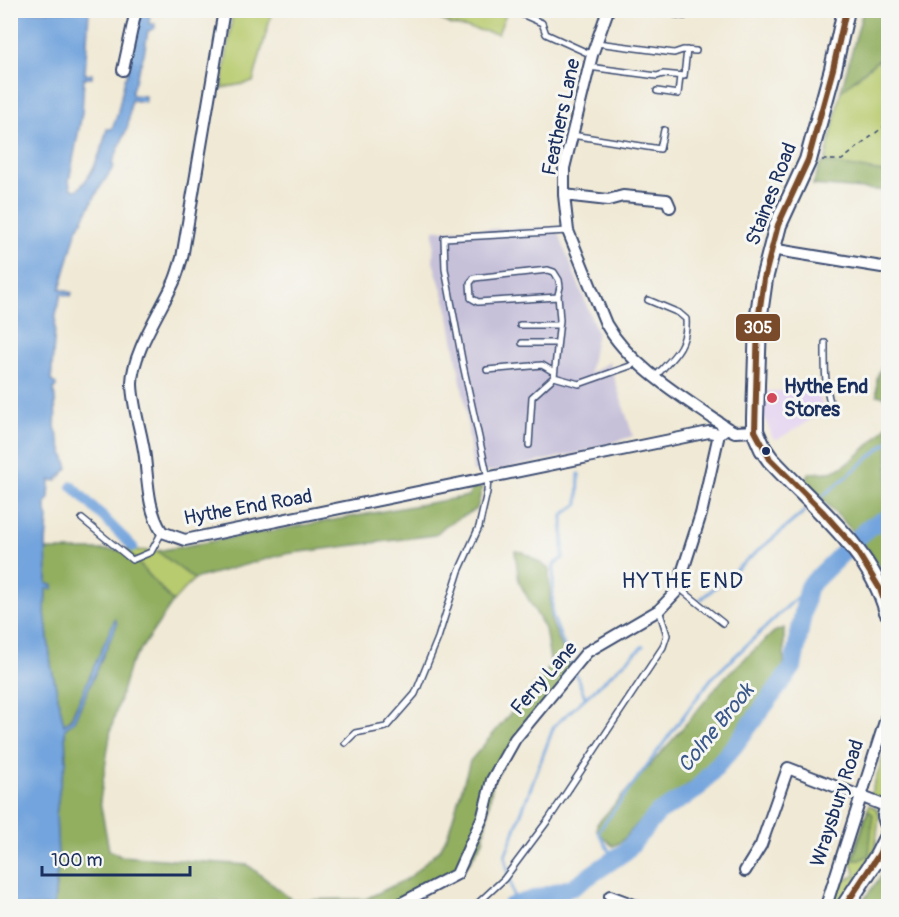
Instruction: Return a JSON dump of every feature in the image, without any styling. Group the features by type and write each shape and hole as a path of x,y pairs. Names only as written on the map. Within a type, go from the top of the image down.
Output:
{"main road":[{"name":"Staines Road","path":"755,431 758,321 764,279 778,225 808,160 833,69 846,10"},
{"path":"755,431 770,459 859,554 881,590 888,612"},
{"path":"888,807 886,816 888,823"},
{"path":"845,906 878,856 888,836"}],"street":[{"path":"123,70 136,10"},
{"name":"Hythe End Road","path":"224,10 182,258 174,283 158,312 134,367 132,383 133,399 144,447 151,503 156,523 162,532 185,540 723,431"},
{"name":"Feathers Lane","path":"606,11 592,55 564,168 568,231 606,324 614,338 655,377 723,431 755,431"},
{"path":"564,195 608,200 623,196 667,200 670,207"},
{"path":"771,249 888,268"},
{"name":"Ferry Lane","path":"396,906 457,874 483,816 492,780 515,739 587,652 659,610 676,592 701,514 723,431"},
{"name":"Wraysbury Road","path":"826,906 888,712"},
{"path":"745,872 761,845 788,768 888,807"},
{"path":"610,896 637,906"}],"lane":[{"path":"650,10 684,16"},
{"path":"515,11 542,23 546,34 592,55"},
{"path":"596,43 674,53 687,50 696,51"},
{"path":"589,67 657,76 663,74 684,76 687,50"},
{"path":"657,91 678,94 680,76"},
{"path":"572,135 660,149 664,130"},
{"path":"345,743 356,733 386,727 416,694 438,638 459,571 478,528 487,492 488,478 445,269 444,238 568,231"},
{"path":"529,445 532,398 554,375 559,325 559,280 554,272 548,270 474,278 470,283 471,298 478,302 558,297"},
{"path":"648,300 679,313 686,319 683,345 655,377"},
{"path":"520,325 559,325"},
{"path":"522,344 557,343"},
{"path":"825,343 827,391 834,413"},
{"path":"487,370 542,366 554,375 579,384 639,361"},
{"path":"82,519 132,560 151,552 162,532"},
{"path":"678,587 723,623"},
{"path":"475,906 504,879 549,819 663,646 667,635 659,610"}],"path":[{"path":"808,160 842,160 888,123"}],"shaded area":[{"path":"557,229 597,332 589,374 609,362 633,436 582,452 496,471 473,472 465,403 447,306 433,262 434,230"},
{"path":"766,391 818,391 824,412 778,439 773,438 763,414"}],"green space":[{"path":"233,11 272,11 253,82 222,88"},
{"path":"423,11 507,11 498,34 452,25"},
{"path":"863,11 888,11 888,56 877,61 841,91"},
{"path":"888,56 888,173 825,162 841,91 877,61"},
{"path":"825,162 888,173 888,191 813,185 820,164"},
{"path":"888,344 888,398 877,395 878,376 887,361 881,347"},
{"path":"888,424 888,585 881,570 862,543 805,482 810,473 829,472 844,466 869,445"},
{"path":"472,487 482,488 477,509 446,525 435,535 285,554 194,579 157,551 469,496"},
{"path":"46,550 127,550 173,602 130,665 111,729 100,801 109,850 120,856 248,865 292,900 366,899 409,878 441,848 449,831 470,761 551,666 545,629 519,582 515,551 523,552 549,569 551,621 572,671 522,733 493,781 483,841 469,863 395,906 221,906 218,901 165,906 54,906 58,859 56,815 60,784 66,763 65,729 74,721 117,624 70,719 64,725 51,665 45,612 46,589 52,585 47,584"},
{"path":"127,550 157,551 194,579 173,602"},
{"path":"784,628 784,665 773,694 716,763 638,823 621,842 613,846 597,832 597,824 725,677 774,632"},
{"path":"888,742 888,795 880,798 870,796"},
{"path":"869,805 877,809 879,815 875,851 841,906 832,906 842,883 855,876 854,868 850,863"},
{"path":"868,810 873,814 869,855 860,860 853,860"},
{"path":"888,867 888,906 859,906"}],"water":[{"path":"12,11 89,11 85,74 92,74 92,78 84,78 82,113 69,181 71,189 77,190 93,170 107,129 112,129 117,116 139,11 150,11 149,24 155,24 155,28 148,31 144,54 132,90 132,95 145,96 145,102 131,100 128,126 112,164 114,166 76,232 60,289 72,293 71,296 61,294 56,315 51,381 56,384 54,388 55,427 68,468 56,481 50,480 49,498 46,502 48,518 47,584 53,585 53,589 46,589 45,612 51,665 64,725 71,719 115,619 117,624 74,721 65,729 66,763 60,784 56,815 58,859 54,906 11,906"}],"waterway":[{"path":"823,496 888,442"},
{"path":"572,666 552,615 554,564 563,558 563,515 578,504 579,474"},
{"path":"72,486 133,547"},
{"path":"700,600 805,511"},
{"name":"Colne Brook","path":"511,906 573,887 626,851 658,813 696,790 735,745 793,667 808,587 869,527 888,518"},
{"path":"614,859 598,832 711,679 808,587"},
{"path":"515,904 505,856 554,726 643,646"},
{"path":"575,672 585,697"}],"transit line":[{"name":"305","path":"846,10 833,69 808,160 778,225 764,279 758,321 755,431 770,459 855,548 880,589 888,612"},
{"name":"305","path":"845,906 878,856 888,836"}],"place":[{"name":"Hythe End Stores","path":"772,398"}],"district":[{"name":"HYTHE END","path":"683,581"}]}
